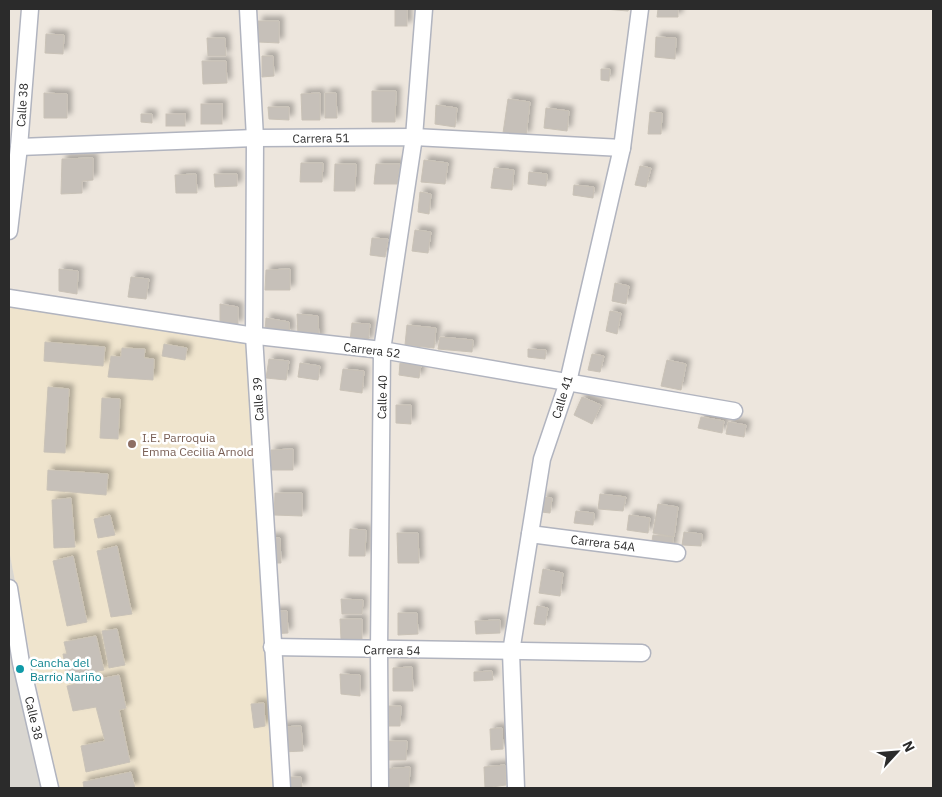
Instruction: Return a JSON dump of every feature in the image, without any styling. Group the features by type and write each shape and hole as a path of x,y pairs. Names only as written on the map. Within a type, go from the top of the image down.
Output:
{"street":[{"name":"Calle 38","path":"9,231 19,147 30,9"},
{"name":"Calle 39","path":"248,9 255,138 254,336 282,788"},
{"name":"Calle 40","path":"380,788 379,650 382,350 414,137 424,9"},
{"name":"Calle 41","path":"516,788 511,652 542,459 568,382 622,148 640,9"},
{"name":"Carrera 51","path":"19,147 255,138 414,137 622,148"},
{"name":"Carrera 52","path":"9,298 254,336 382,350 734,411"},
{"name":"Carrera 54A","path":"530,534 676,553"},
{"name":"Calle 38","path":"9,588 21,663 50,788"},
{"name":"Carrera 54","path":"272,647 642,653"}],"shaded area":[{"name":"I.E. Parroquia Emma Cecilia Arnold","path":"9,298 248,335 276,788 58,788 9,552"},
{"name":"Cancha del Barrio Nariño","path":"9,550 54,788 9,788"}],"building":[{"path":"395,9 407,9 407,26 395,26"},
{"path":"604,9 629,9 628,11"},
{"path":"658,9 678,9 678,17 657,17"},
{"path":"258,21 279,21 279,43 258,42"},
{"path":"46,34 64,35 63,54 45,53"},
{"path":"656,37 676,38 675,59 655,57"},
{"path":"207,38 225,38 226,56 208,56"},
{"path":"262,56 273,56 274,76 262,77"},
{"path":"202,61 226,61 227,83 203,84"},
{"path":"601,69 610,69 609,81 601,80"},
{"path":"372,91 396,91 395,122 372,122"},
{"path":"44,93 67,94 67,118 44,118"},
{"path":"320,93 320,120 302,120 301,94"},
{"path":"325,93 336,93 337,118 325,118"},
{"path":"508,99 530,102 526,136 503,133"},
{"path":"201,104 222,104 222,124 201,124"},
{"path":"436,105 457,108 455,127 435,124"},
{"path":"268,107 289,107 289,120 269,119"},
{"path":"546,108 569,111 567,131 544,128"},
{"path":"650,112 662,113 661,134 648,134"},
{"path":"141,114 152,114 152,123 141,122"},
{"path":"166,114 185,114 185,126 166,126"},
{"path":"93,158 93,180 82,181 82,193 61,194 62,159"},
{"path":"424,160 448,163 445,184 421,182"},
{"path":"301,163 323,163 322,182 300,182"},
{"path":"335,164 356,164 355,191 334,191"},
{"path":"376,164 400,164 397,184 374,184"},
{"path":"640,166 651,168 646,187 635,185"},
{"path":"494,168 514,170 512,190 491,188"},
{"path":"529,172 547,174 546,186 528,184"},
{"path":"196,174 197,193 176,193 175,175"},
{"path":"214,174 237,174 237,186 215,187"},
{"path":"574,185 594,187 593,198 573,195"},
{"path":"420,192 431,194 429,214 418,212"},
{"path":"415,230 431,232 428,253 412,251"},
{"path":"372,238 388,239 385,257 370,255"},
{"path":"59,269 78,271 77,294 59,291"},
{"path":"290,269 290,290 265,290 266,270"},
{"path":"131,277 149,279 146,299 128,297"},
{"path":"615,283 629,286 626,304 612,301"},
{"path":"220,304 238,307 238,325 220,323"},
{"path":"610,311 621,313 617,334 606,331"},
{"path":"297,314 318,316 319,340 298,337"},
{"path":"266,318 289,322 290,335 265,331"},
{"path":"352,323 370,324 368,342 350,341"},
{"path":"407,325 436,328 434,348 405,345"},
{"path":"440,337 473,340 472,352 438,349"},
{"path":"45,342 105,347 103,366 44,361"},
{"path":"164,344 187,348 185,360 162,356"},
{"path":"122,348 145,349 144,358 154,359 153,380 108,377 111,356 121,357"},
{"path":"528,349 546,350 545,359 528,357"},
{"path":"592,354 604,356 600,372 588,370"},
{"path":"269,359 289,361 286,380 266,378"},
{"path":"667,360 686,364 681,390 661,386"},
{"path":"300,363 320,366 318,380 298,377"},
{"path":"400,363 421,365 419,378 399,375"},
{"path":"343,369 364,371 362,393 340,390"},
{"path":"48,387 69,389 65,453 44,452"},
{"path":"582,397 601,405 592,424 574,415"},
{"path":"102,398 120,399 118,439 100,438"},
{"path":"396,405 411,405 411,424 396,423"},
{"path":"701,417 724,421 722,433 698,428"},
{"path":"728,422 746,425 744,437 726,434"},
{"path":"293,449 293,470 271,470 271,450"},
{"path":"48,470 108,474 106,495 47,490"},
{"path":"275,493 302,493 302,516 274,515"},
{"path":"600,494 626,497 623,511 598,509"},
{"path":"543,497 552,498 550,513 541,512"},
{"path":"71,498 75,547 54,548 52,500"},
{"path":"658,504 678,507 674,537 653,533"},
{"path":"576,511 594,513 593,525 574,523"},
{"path":"110,515 115,535 98,538 94,519"},
{"path":"629,515 650,518 648,533 627,530"},
{"path":"350,529 366,530 365,556 349,556"},
{"path":"684,532 702,534 701,546 682,545"},
{"path":"397,533 418,533 419,563 398,563"},
{"path":"653,535 673,537 672,549 651,547"},
{"path":"268,538 280,538 281,563 268,563"},
{"path":"117,546 132,614 111,617 97,551"},
{"path":"73,556 87,622 67,626 53,561"},
{"path":"543,569 563,573 560,596 539,593"},
{"path":"341,599 363,600 362,614 342,614"},
{"path":"537,606 548,608 545,625 534,624"},
{"path":"287,611 288,633 270,634 269,612"},
{"path":"398,613 417,613 418,634 398,635"},
{"path":"340,619 362,619 362,639 341,639"},
{"path":"500,620 500,633 476,634 475,621"},
{"path":"117,629 125,665 109,668 102,631"},
{"path":"96,636 104,670 67,677 63,654 67,654 64,642"},
{"path":"412,667 413,691 393,691 393,668"},
{"path":"492,671 493,680 474,681 474,672"},
{"path":"340,674 360,675 360,696 341,694"},
{"path":"119,675 126,708 119,710 130,762 86,772 81,746 105,741 96,707 73,711 67,686"},
{"path":"264,703 265,726 254,728 251,704"},
{"path":"388,706 401,706 400,726 388,726"},
{"path":"301,726 303,751 282,752 280,727"},
{"path":"502,728 503,749 491,750 490,729"},
{"path":"387,741 407,741 406,760 387,760"},
{"path":"505,765 506,785 485,788 484,767"},
{"path":"410,767 409,788 387,788 387,769"},
{"path":"131,772 135,788 84,788 83,782"},
{"path":"289,777 301,777 302,788 290,788"}],"place":[{"name":"I.E. Parroquia Emma Cecilia Arnold","path":"132,444"},
{"name":"Cancha del Barrio Nariño","path":"20,669"}]}
